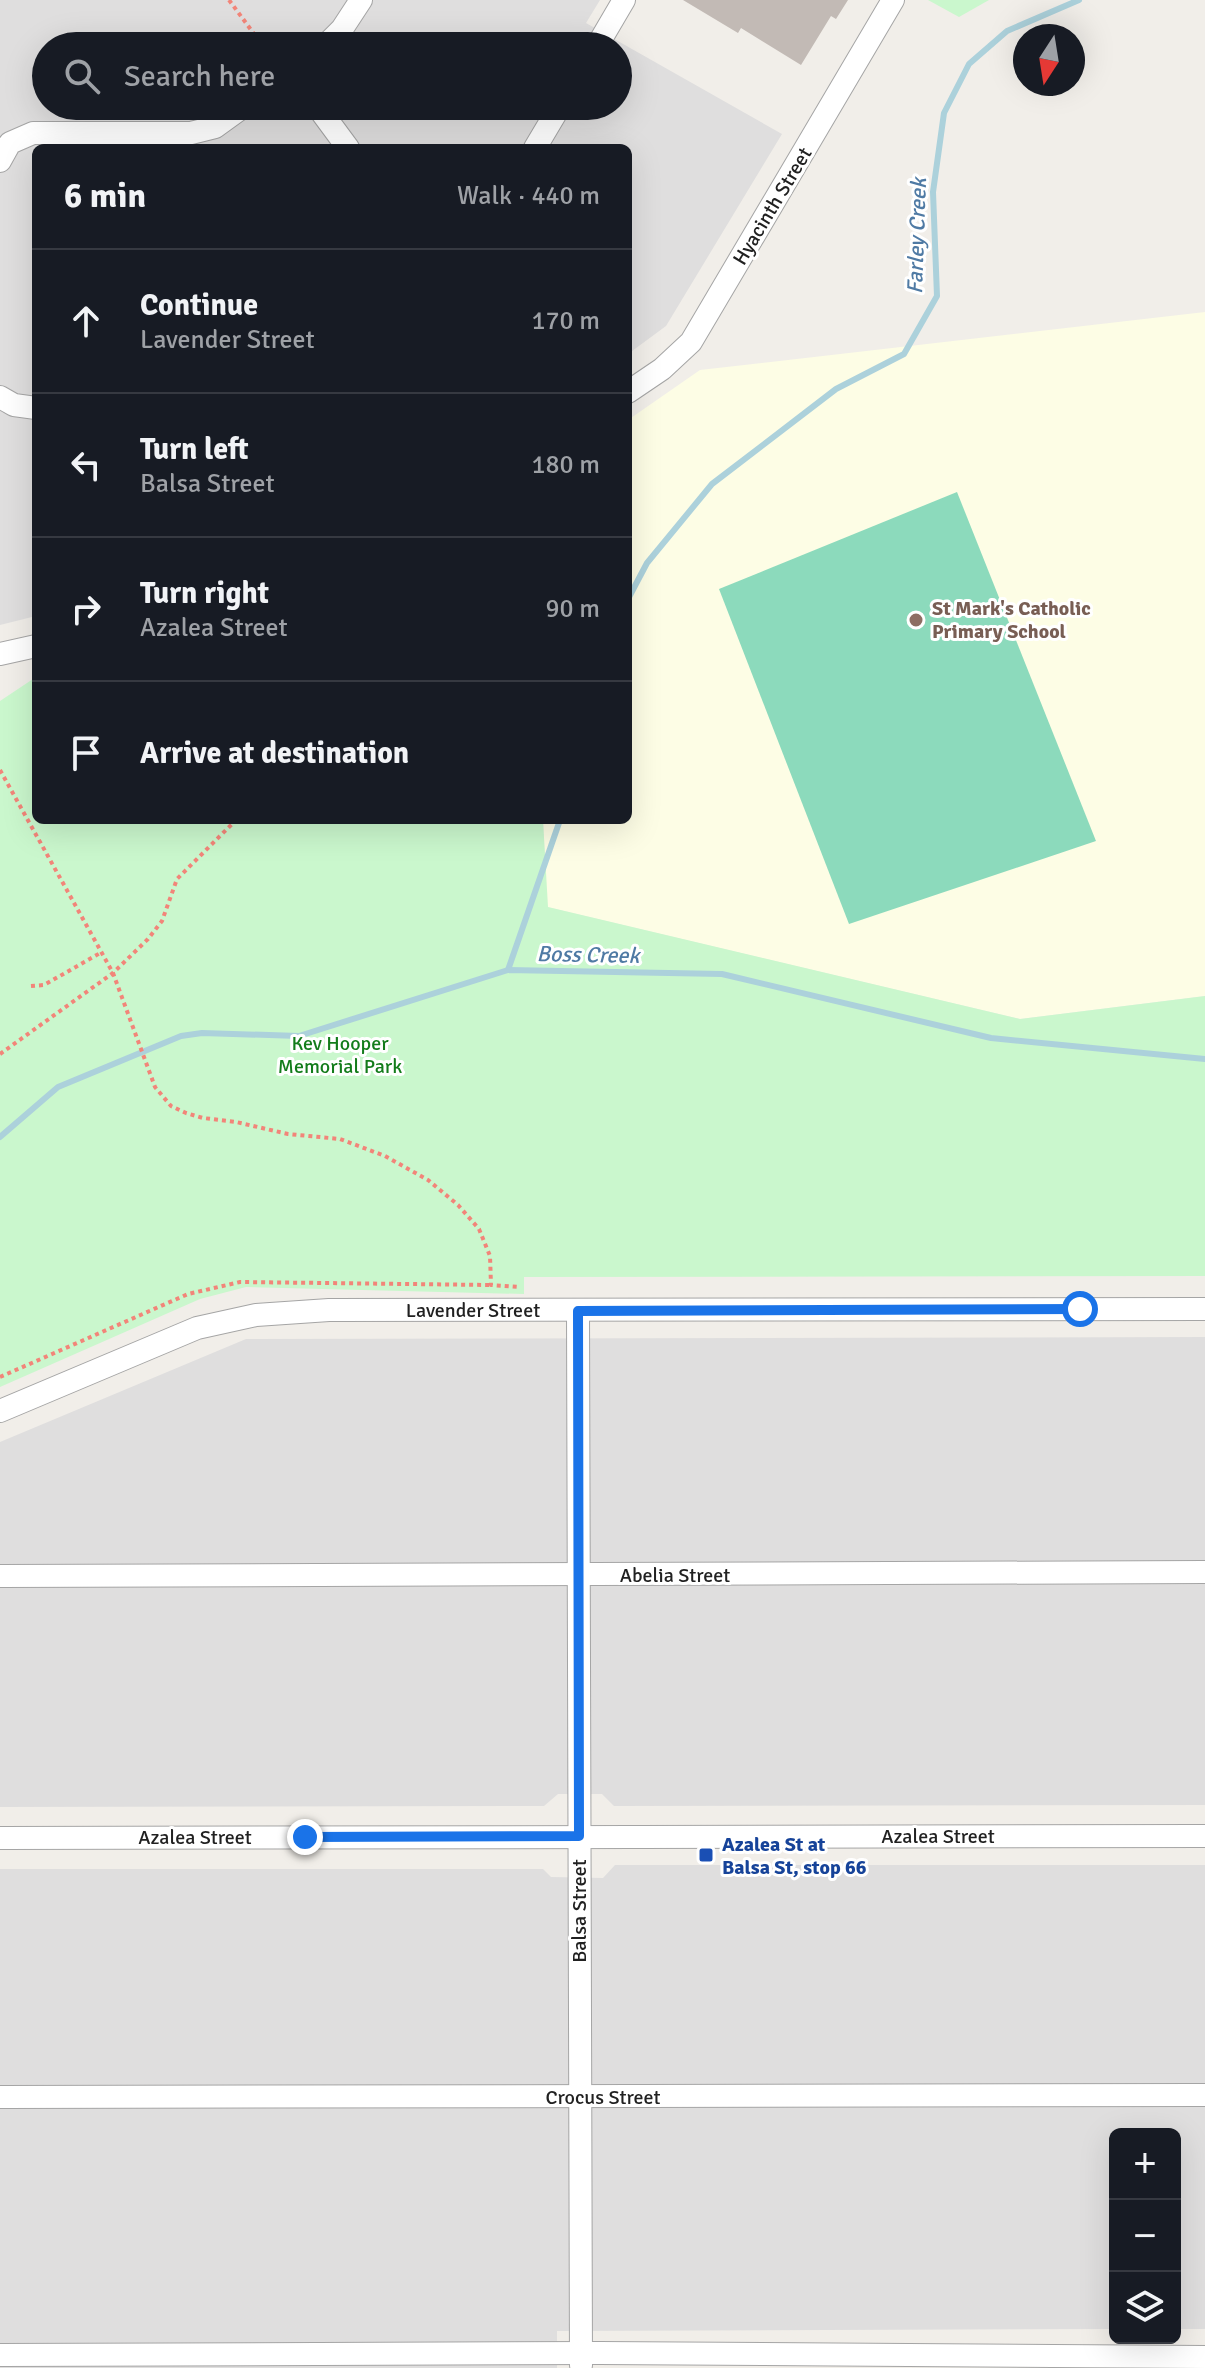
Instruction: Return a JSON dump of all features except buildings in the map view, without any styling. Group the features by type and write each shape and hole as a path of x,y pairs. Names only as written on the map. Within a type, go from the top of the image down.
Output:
{"street":[{"path":"339,32 361,0"},
{"path":"605,32 624,0"},
{"name":"Hyacinth Street","path":"632,389 662,369 691,342 893,0"},
{"path":"0,161 10,143 33,133 191,133 215,127 225,120"},
{"path":"327,120 345,144"},
{"path":"537,144 552,120"},
{"path":"0,397 14,405 32,407"},
{"path":"0,654 32,647"},
{"name":"Lavender Street","path":"0,1411 197,1328 256,1315 329,1310 1205,1309"},
{"name":"Balsa Street","path":"578,1311 581,2360"},
{"name":"Abelia Street","path":"0,1576 1205,1572"},
{"name":"Azalea Street","path":"0,1838 1205,1836"},
{"name":"Crocus Street","path":"0,2097 1205,2095"},
{"path":"0,2355 581,2360 1205,2357"}],"path":[{"path":"229,0 253,32"},
{"path":"0,770 113,973 155,1087 171,1106 186,1113 288,1134 340,1139 385,1156 428,1180 458,1205 479,1229 490,1256 491,1285 520,1287"},
{"path":"0,1054 113,973 148,939 162,921 177,879 232,824"},
{"path":"31,986 44,985 102,952"}],"shaded area":[{"path":"0,0 600,0 586,23 602,32 32,32 32,120 632,120 632,49 782,134 666,326 632,351 632,144 32,144 32,617 0,625"},
{"name":"St Mark's Catholic Primary School","path":"1205,312 1205,996 1020,1019 547,907 543,824 632,824 632,417 700,370"},
{"path":"1205,1337 1205,1805 614,1806 602,1794 558,1794 544,1806 0,1807 0,1442 246,1339"},
{"path":"615,1865 1205,1865 1205,2329 1181,2329 1181,2128 1109,2128 1109,2329 557,2331 557,2368 0,2368 0,1869 543,1869 551,1877 603,1878"}],"green space":[{"path":"928,0 989,0 959,17"},
{"path":"957,492 1096,841 849,924 719,589"},
{"name":"Kev Hooper Memorial Park","path":"32,680 32,824 543,824 548,907 1020,1019 1205,996 1205,1276 524,1277 524,1294 246,1287 200,1299 0,1387 0,701"}],"waterway":[{"name":"Farley Creek","path":"632,591 647,563 712,484 836,389 904,354 937,296 933,192 944,113 969,64 1007,31 1079,0"},
{"name":"Farley Creek","path":"508,970 559,824"},
{"name":"Boss Creek","path":"0,1137 58,1087 181,1036 202,1033 299,1036 508,970 722,974 991,1038 1205,1059"}],"place":[{"name":"St Mark's Catholic Primary School","path":"916,620"},
{"name":"Azalea St at Balsa St, stop 66","path":"706,1855"}],"route":[{"path":"305,1837 579,1836 578,1311 1080,1309"}]}
